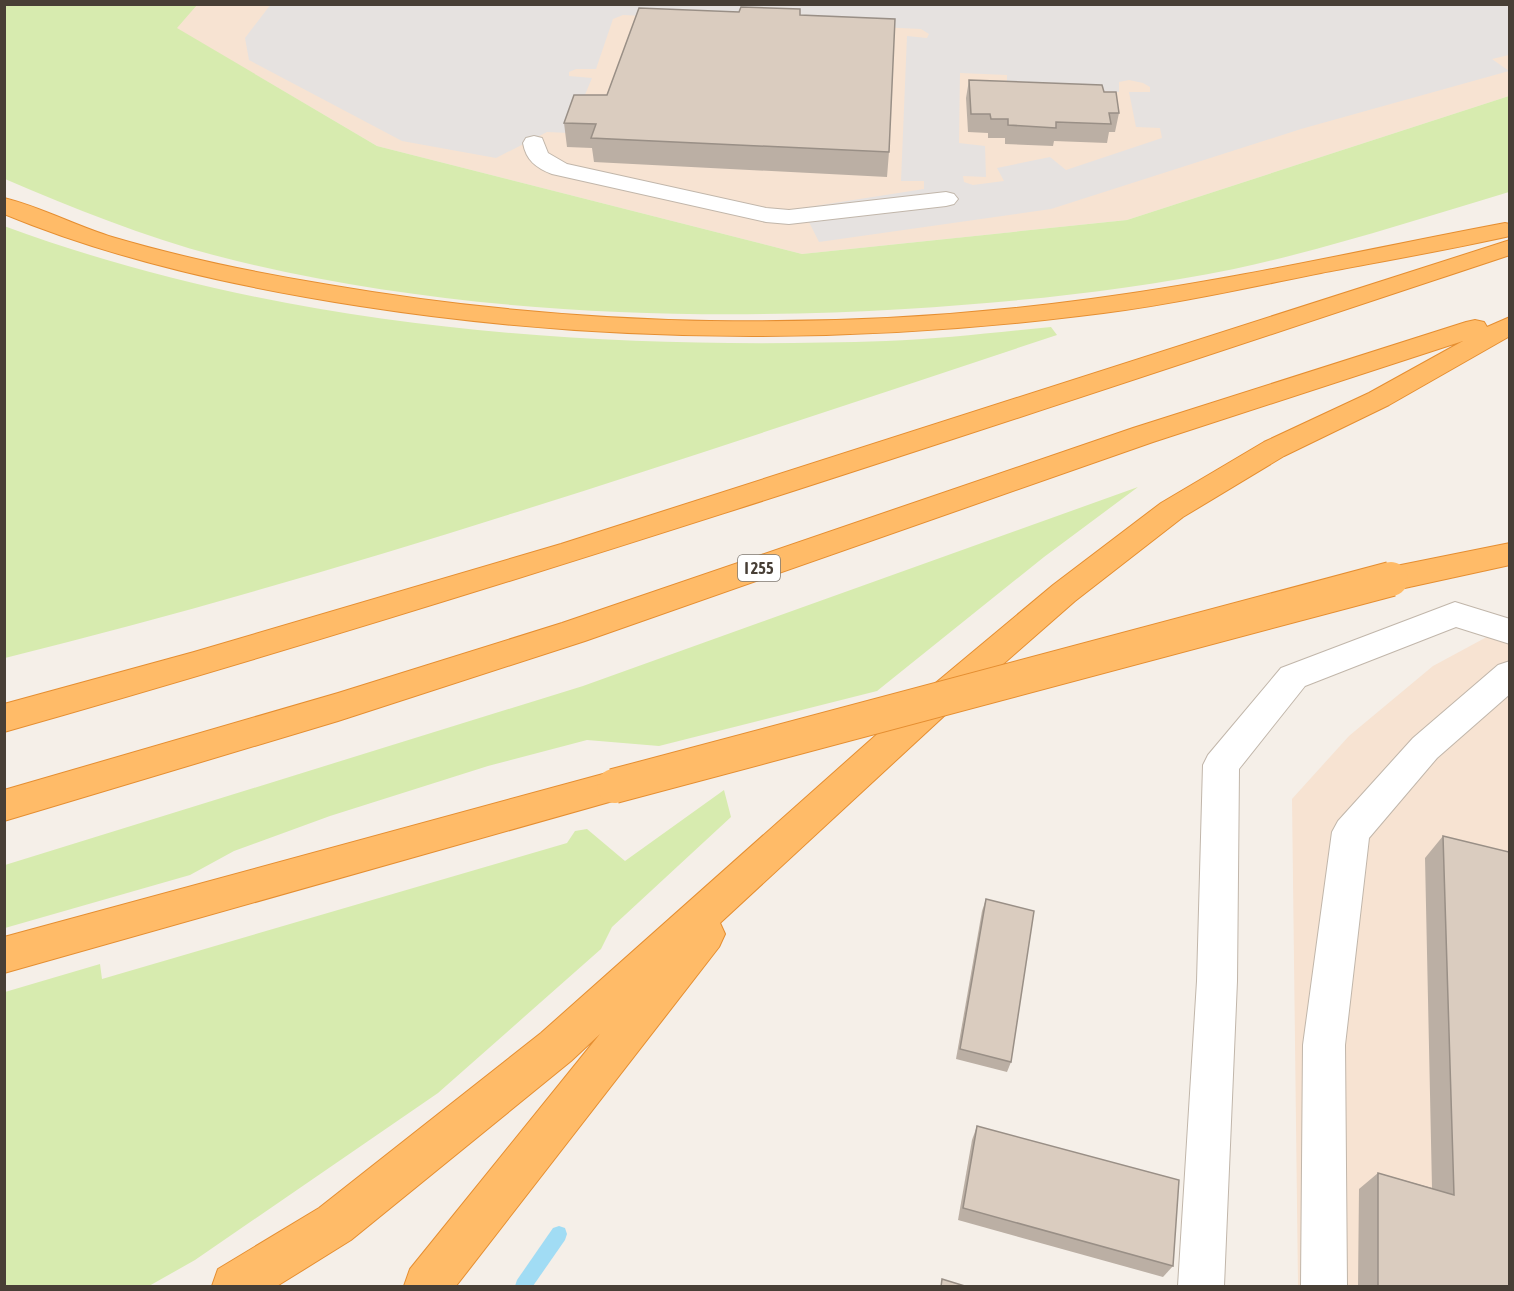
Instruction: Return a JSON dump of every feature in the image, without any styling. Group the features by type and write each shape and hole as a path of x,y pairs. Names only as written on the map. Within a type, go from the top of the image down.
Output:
{"highway":[{"path":"4,206 47,225 149,256 251,279 406,306 560,323 738,329 902,325 1103,306 1509,229"},
{"path":"4,718 328,627 563,555 1509,247"},
{"name":"I 255","path":"4,806 338,707 573,632 1143,435 1509,317"},
{"path":"235,1287 335,1224 556,1047 932,706 1064,593 1172,510 1274,449 1379,399 1509,325"},
{"path":"4,955 614,786 1391,579 1509,554"},
{"path":"427,1287 760,864"}],"lane":[{"path":"534,143 535,152 544,163 560,169 766,215 789,217 946,199"},
{"path":"1201,1287 1217,981 1221,765 1293,677 1455,614 1509,632"},
{"path":"1324,1287 1324,1046 1351,832 1425,748 1509,674"}],"shaded area":[{"path":"197,4 1509,5 1509,96 1127,220 802,254 377,146 176,28"},
{"path":"271,4 1510,5 1509,55 1492,59 1509,71 1301,129 1051,209 819,242 802,208 924,189 924,181 901,181 907,36 927,38 929,34 921,29 623,15 613,19 596,69 576,69 569,72 569,76 592,78 569,133 547,132 496,158 402,141 249,60 245,38","holes":["960,73 1007,75 1007,86 1119,92 1119,82 1129,80 1143,83 1150,87 1150,92 1129,92 1136,127 1160,128 1162,138 1066,170 1050,157 997,168 1004,181 973,185 964,182 963,176 986,177 985,146 959,143"]},
{"path":"1509,625 1509,1286 1298,1286 1292,799 1349,736 1433,666"}],"green space":[{"path":"4,5 197,5 177,28 377,146 802,254 1127,220 1509,96 1509,192 1338,243 1234,269 1071,295 988,303 822,313 654,313 485,302 402,292 319,279 178,245 119,225 5,179"},
{"path":"4,226 110,261 218,289 328,310 439,326 551,336 663,342 886,341 1051,327 1057,335 534,507 271,587 5,658"},
{"path":"1138,487 1044,557 877,691 659,746 587,740 488,766 330,816 234,851 190,875 5,928 5,865 583,686"},
{"path":"724,790 731,817 612,927 601,949 438,1093 195,1260 149,1286 5,1286 5,992 100,964 102,979 567,843 575,831 587,829 625,861"}],"building":[{"path":"741,7 800,9 800,15 895,19 889,152 591,138 596,124 564,123 574,95 607,95 639,8 739,12"},
{"path":"969,80 1102,85 1104,92 1116,92 1119,113 1109,113 1111,124 1056,122 1056,128 1008,125 1008,119 991,119 990,114 971,114"},
{"path":"1443,836 1509,852 1509,1287 1378,1287 1378,1173 1454,1195"},
{"path":"986,899 1034,911 1011,1062 960,1049"},
{"path":"977,1126 1179,1180 1173,1266 963,1208"},
{"path":"942,1279 968,1287 941,1287"}],"waterway":[{"path":"523,1286 559,1234"}]}
